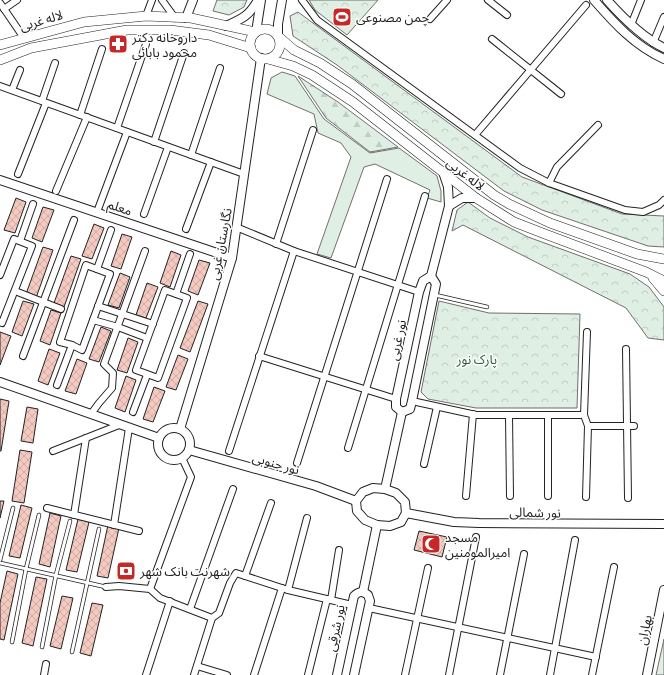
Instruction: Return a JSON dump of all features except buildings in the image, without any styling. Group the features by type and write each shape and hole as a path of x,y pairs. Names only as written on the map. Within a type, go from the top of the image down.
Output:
{"main road":[{"name":"لاله غربی","path":"0,45 84,22 146,16 186,18 256,32"},
{"path":"266,28 271,29 279,36 279,50 273,57 265,59 254,54 251,48 251,39 256,32 266,28"},
{"name":"لاله غربی","path":"0,60 31,48 127,30 170,30 209,35 251,48"},
{"name":"لاله غربی","path":"279,36 294,50 320,63 352,84 494,195 509,204 550,223 637,254 664,259"},
{"name":"لاله غربی","path":"265,59 293,66 312,75 353,102 476,198 514,222 646,272 664,281"},
{"path":"646,272 664,291"}],"street":[{"path":"4,9 17,0"},
{"path":"146,16 152,0"},
{"path":"162,0 175,18"},
{"path":"186,18 193,0"},
{"path":"226,26 241,19 252,11 259,0"},
{"path":"256,32 259,0"},
{"path":"279,36 278,24 282,0"},
{"path":"302,0 317,20 520,168 549,183 624,210 643,212 659,205 664,200"},
{"path":"430,19 446,0"},
{"path":"488,0 507,15"},
{"path":"594,0 619,28 648,52 664,59"},
{"path":"608,0 631,25 653,43 664,48"},
{"path":"631,25 641,0"},
{"path":"0,3 24,38"},
{"path":"475,135 586,5"},
{"path":"653,43 664,17"},
{"path":"492,39 561,94"},
{"path":"117,128 146,44"},
{"path":"80,115 102,49"},
{"path":"154,142 184,53"},
{"name":"نگارستان غربی","path":"180,430 232,258 244,174 265,59"},
{"path":"18,174 44,102 55,63"},
{"path":"191,155 220,68"},
{"path":"12,90 20,70"},
{"path":"0,87 12,90 244,174"},
{"path":"56,191 87,117"},
{"path":"549,183 557,167 598,125"},
{"path":"276,244 313,130"},
{"path":"97,212 127,132"},
{"path":"144,214 168,147"},
{"path":"186,229 211,162"},
{"name":"نور غربی","path":"396,399 419,292 423,281 431,276 449,206 448,187 442,172"},
{"path":"297,463 387,179"},
{"name":"معلم","path":"0,180 232,258"},
{"path":"348,448 425,196"},
{"path":"449,206 462,198 476,198"},
{"path":"20,241 33,204"},
{"path":"23,356 74,220"},
{"path":"236,227 294,251 419,292"},
{"path":"97,269 112,230"},
{"path":"0,275 14,239 32,246 2,323 0,322"},
{"path":"91,414 112,388 113,373 104,364 145,251"},
{"path":"229,451 294,251"},
{"path":"176,294 190,254"},
{"path":"86,265 110,274 98,306 82,350 72,345 60,342 86,265"},
{"name":"نور غربی","path":"412,401 435,295 436,284 431,276"},
{"path":"15,290 61,309"},
{"path":"165,290 176,294 187,298 158,378 147,375 136,370 147,338 165,290"},
{"path":"98,306 153,324"},
{"path":"93,320 118,327 147,338"},
{"path":"586,497 588,426 584,415 587,332"},
{"path":"57,385 72,345"},
{"path":"626,349 631,426 628,498"},
{"path":"259,356 396,399 396,407 402,412"},
{"path":"133,412 147,375"},
{"path":"0,382 159,438"},
{"path":"402,412 410,409 412,401 473,414 584,415"},
{"path":"424,464 437,407"},
{"path":"385,489 402,412"},
{"path":"466,496 473,414"},
{"path":"509,415 510,496"},
{"path":"548,415 548,496"},
{"path":"53,451 119,425"},
{"path":"588,426 631,426"},
{"path":"114,525 129,428"},
{"path":"170,429 180,430 184,432 189,440 189,450 182,458 173,461 163,457 158,449 161,434 170,429"},
{"path":"72,518 86,438"},
{"name":"نور جنوبی","path":"189,450 316,486 356,501"},
{"path":"150,589 191,477 182,458"},
{"path":"373,488 385,489 396,493 405,502 406,513 401,522 390,526 377,525 365,520 357,511 356,501 363,492 373,488"},
{"path":"190,609 233,489"},
{"path":"245,576 271,503"},
{"path":"47,508 72,518 139,531"},
{"name":"نور شمالی","path":"406,513 448,521 479,523 664,524"},
{"path":"254,675 285,589 307,518"},
{"name":"نور شرقی","path":"363,592 377,525"},
{"path":"449,675 476,537"},
{"path":"550,675 575,540"},
{"path":"308,675 329,599 340,550"},
{"path":"500,675 524,554"},
{"path":"592,675 614,567"},
{"path":"405,675 428,568"},
{"path":"194,675 212,618 219,613 230,583 236,573 285,589 352,605"},
{"path":"106,587 120,586 150,589 160,598 212,618"},
{"name":"بهاران","path":"647,675 664,590"},
{"name":"نور شرقی","path":"337,675 354,596 363,592 368,595 370,601 354,675"},
{"path":"146,675 170,601"},
{"path":"368,608 596,657"},
{"path":"44,675 46,664"},
{"path":"197,666 226,675"}],"lane":[{"path":"435,295 487,308"},
{"path":"13,508 0,561 26,569 106,587"},
{"path":"12,642 26,569 39,515"},
{"path":"42,647 56,575 72,518"},
{"path":"72,652 100,529"}],"green space":[{"path":"217,0 247,0 244,7 229,15 213,11"},
{"path":"309,0 378,0 347,35 315,10"},
{"path":"298,12 522,177 622,214 664,216 664,247 648,246 542,210 504,191 337,65 293,36 290,16"},
{"path":"282,72 295,76 324,119 370,153 399,148 437,176 441,191 441,202 427,198 430,190 375,164 364,167 331,258 317,254 351,157 341,143 318,133 314,114 267,94 271,78"},
{"path":"298,76 338,102 398,147 370,152 326,118"},
{"path":"468,202 490,218 528,237 630,274 649,287 664,307 664,340 648,338 626,308 463,225 452,231 457,210"},
{"name":"پارک نور","path":"439,301 489,313 580,314 577,408 476,408 428,399 421,392"},
{"path":"664,639 664,675 656,675"}],"place":[{"name":"چمن مصنوعی","path":"342,17"},
{"name":"داروخانه دکتر محمود بابائی","path":"118,44"},
{"name":"مسجد امیرالمومنین","path":"431,544"},
{"name":"شهرنت بانک شهر","path":"126,571"}]}
